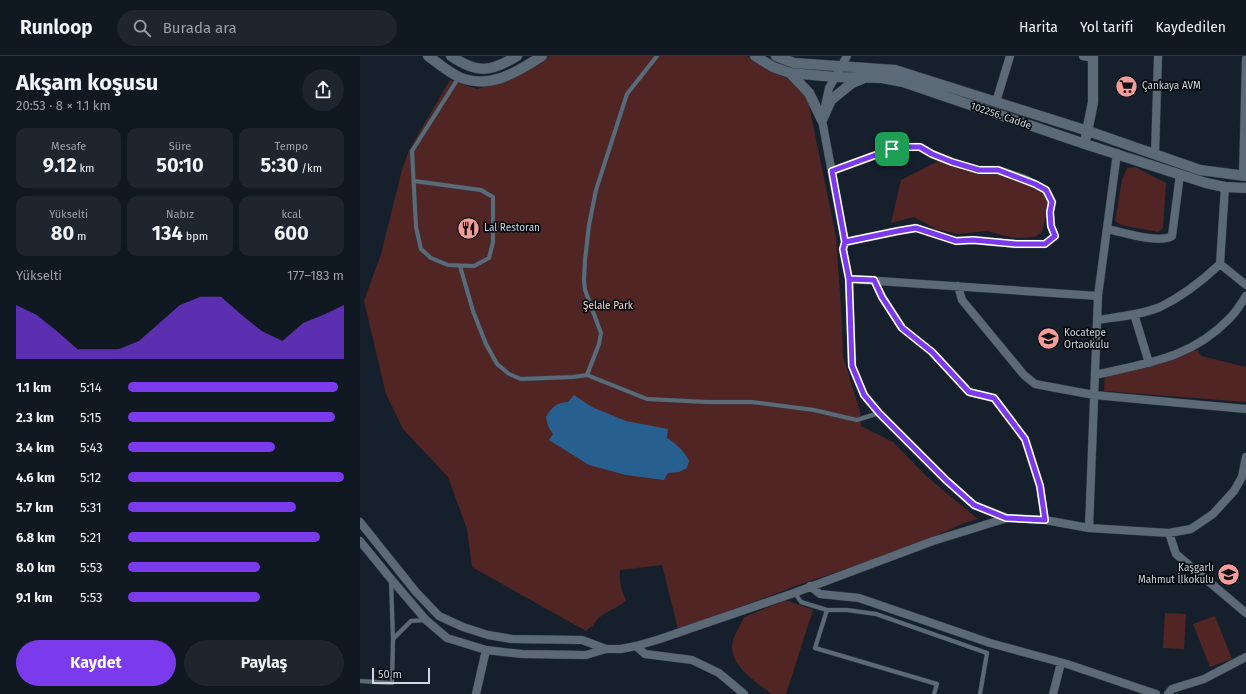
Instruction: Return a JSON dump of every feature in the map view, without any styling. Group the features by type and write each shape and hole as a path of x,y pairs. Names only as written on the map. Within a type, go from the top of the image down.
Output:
{"street":[{"path":"428,56 459,76 475,81 488,81 512,75 542,56"},
{"path":"452,56 460,62 477,69 490,69 503,64 516,56"},
{"name":"102256. Cadde","path":"755,56 773,67 790,73 836,77 882,78 903,82 1085,144 1180,174 1225,187 1246,188"},
{"name":"102256. Cadde","path":"776,56 794,63 895,70 1088,131 1200,170 1245,176"},
{"path":"822,120 829,88 847,56"},
{"path":"996,102 1010,56"},
{"path":"1154,155 1158,56"},
{"path":"1085,144 1093,102 1089,57"},
{"path":"1245,176 1246,59"},
{"path":"790,73 809,93 822,120 845,242 843,249 849,279 852,366 864,395 879,413 946,480 974,505 1006,518 1045,520 1089,528 1169,533 1191,529 1213,514 1244,478 1246,457"},
{"path":"822,120 831,100 852,83 867,78"},
{"path":"832,171 892,149 920,147 932,154 959,164 979,170 998,170 1025,179 1046,190 1052,202 1050,212 1051,226 1055,236 1045,244 1016,244 973,240 956,241 916,228 845,242"},
{"path":"1089,528 1098,296 1117,153"},
{"path":"1107,229 1149,238 1167,239 1172,236 1180,174"},
{"path":"1097,320 1134,314 1160,307 1202,281 1220,264 1225,187"},
{"path":"1220,264 1246,285"},
{"path":"849,279 1098,296"},
{"path":"874,280 882,297 902,328 932,352 969,392 994,398 1025,439 1040,486 1045,520"},
{"path":"958,286 962,300 1024,375 1035,384 1094,395 1246,409"},
{"path":"1096,375 1149,363 1186,351 1206,339 1230,318 1246,296"},
{"path":"1134,314 1149,363"},
{"path":"360,541 426,620 447,638 486,650 522,654 586,655 606,649 621,649 636,646 660,639 794,593 933,541 1006,518"},
{"path":"360,522 416,592 439,616 464,627 488,635 512,638 582,640 606,649"},
{"path":"1169,533 1176,554 1246,613"},
{"path":"810,586 820,594 859,598 990,643 1061,663 1156,694"},
{"path":"636,646 645,654 692,660 718,673 744,694"},
{"path":"476,694 486,650"},
{"path":"1168,694 1172,689 1204,679 1246,657"},
{"path":"1052,694 1061,663"}],"lane":[{"path":"587,375 599,344 600,333 585,290 584,280 589,225 596,190 627,94 657,56"},
{"path":"414,180 481,190 493,197 493,242 489,258 474,266 460,266 448,265 430,258 421,249 416,227 412,151 459,76"},
{"path":"460,266 473,311 486,344 497,364 509,374 521,379 587,375 647,399 707,402 752,402 814,410 857,420 879,413"},
{"path":"360,681 392,683 393,639 391,579"},
{"path":"794,593 801,602 827,610 847,610 876,614 987,653 980,694"},
{"path":"827,610 815,648 937,684 934,694"},
{"path":"393,639 411,621 426,620"}],"green space":[{"name":"Şelale Park","path":"550,56 747,56 793,82 808,100 836,237 843,357 860,411 861,426 893,442 926,476 978,519 962,524 917,544 678,629 662,565 620,570 621,585 626,600 603,615 595,622 593,627 590,627 586,631 472,567 467,529 448,477 403,429 386,394 364,301 381,254 402,170 409,150 450,80 477,89 515,77"},
{"path":"938,161 956,165 969,171 996,173 1035,184 1048,194 1049,203 1042,232 1035,237 1014,238 987,231 957,234 936,229 914,217 891,223 901,180"},
{"path":"1135,167 1166,183 1163,228 1158,232 1121,225 1115,221 1122,180 1127,168"},
{"path":"1198,350 1201,356 1246,367 1246,402 1104,391 1105,373"},
{"path":"786,600 813,610 786,694 771,694 747,675 737,663 732,645 734,637 744,617"},
{"path":"1165,613 1186,614 1184,649 1163,648"},
{"path":"1215,616 1232,659 1210,667 1193,624"}],"water":[{"path":"574,395 592,407 626,421 668,429 667,438 680,448 689,461 687,468 679,472 668,473 664,480 626,475 589,465 549,440 553,434 548,426 546,417 555,406 560,403 568,402"}],"place":[{"name":"Çankaya AVM","path":"1126,86"},
{"name":"Lal Restoran","path":"469,228"},
{"name":"Kocatepe Ortaokulu","path":"1049,339"},
{"name":"Kaşgarlı Mahmut İlkokulu","path":"1229,574"}],"route":[{"path":"892,149 832,171 845,242 843,249 849,279 852,366 864,395 879,413 946,480 974,505 1006,518 1045,520 1040,486 1025,439 994,398 969,392 932,352 902,328 882,297 874,280 849,279 843,249 845,242 916,228 956,241 973,240 1016,244 1045,244 1055,236 1051,226 1050,212 1052,202 1046,190 1025,179 998,170 979,170 952,162 932,154 920,147 892,149"}]}
